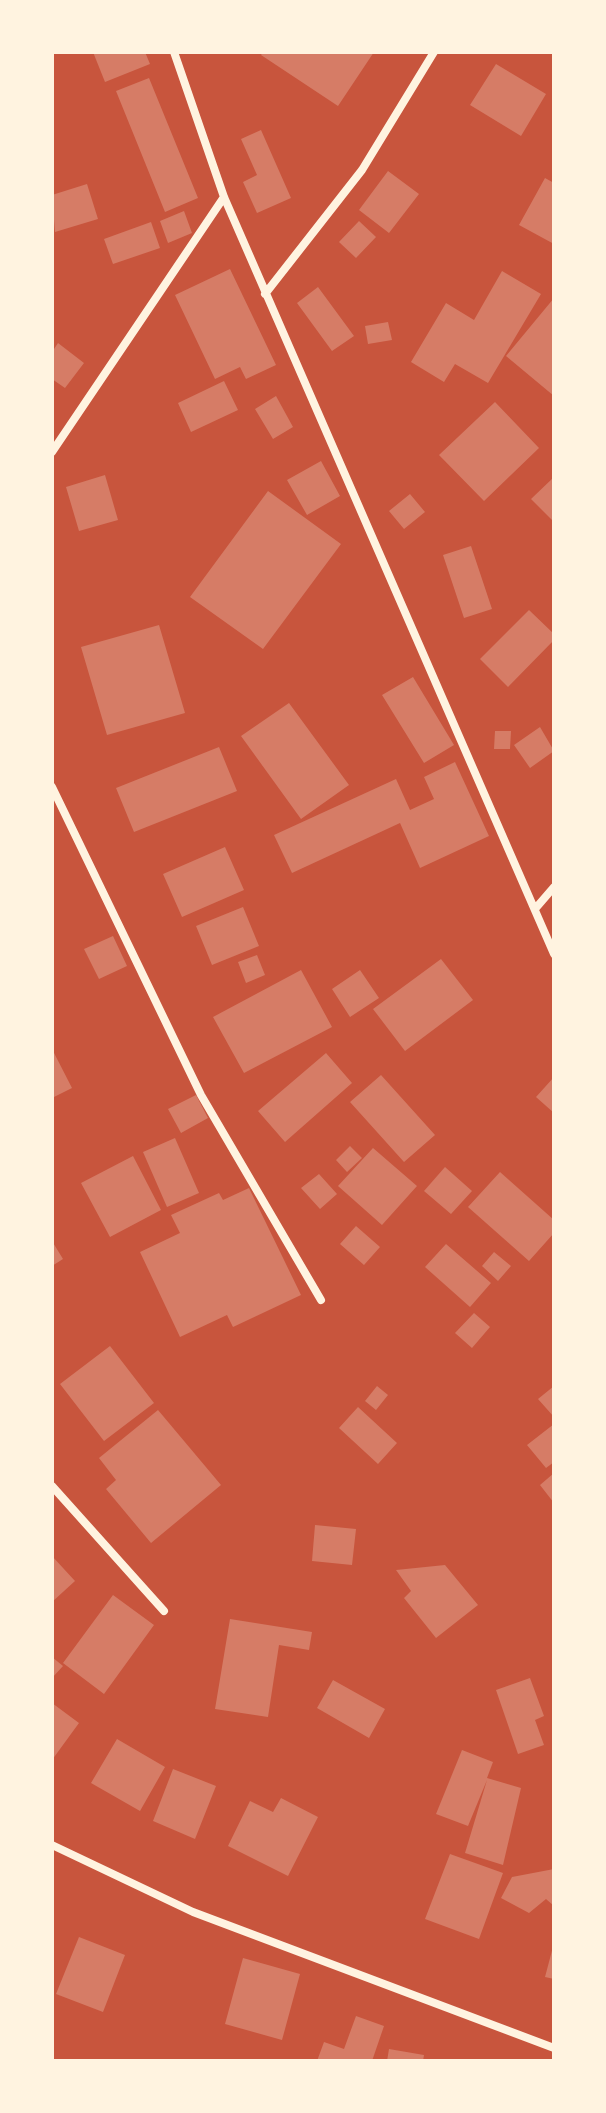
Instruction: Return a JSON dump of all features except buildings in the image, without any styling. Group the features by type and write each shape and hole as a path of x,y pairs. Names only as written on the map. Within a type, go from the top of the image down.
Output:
{"street":[{"path":"174,52 224,197 554,954"},
{"path":"265,294 362,170 434,52"},
{"path":"52,452 224,197"},
{"path":"52,787 201,1095 321,1300"},
{"path":"535,909 554,887"},
{"path":"52,1486 164,1611"},
{"path":"52,1845 193,1912 554,2048"}]}
